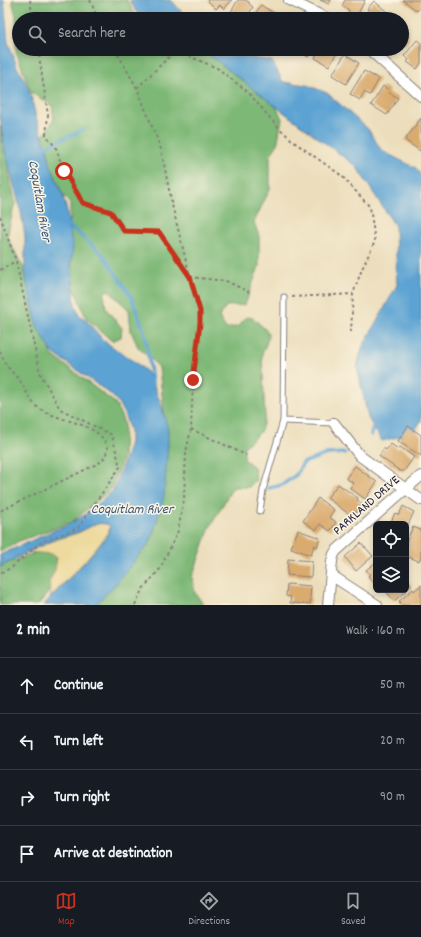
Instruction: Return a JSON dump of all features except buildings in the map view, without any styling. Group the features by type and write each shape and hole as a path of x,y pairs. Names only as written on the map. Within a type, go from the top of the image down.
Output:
{"street":[{"path":"290,0 314,12"},
{"path":"377,56 421,96"},
{"path":"334,423 360,456 421,500"},
{"name":"PARKLAND DRIVE","path":"328,605 332,561 336,551 421,476"},
{"path":"331,576 377,605"}],"lane":[{"path":"260,510 263,490 283,421 284,297"},
{"path":"283,421 334,423"}],"path":[{"path":"30,0 32,12"},
{"path":"90,0 95,12"},
{"path":"39,56 48,115 46,135 56,148 64,171 83,203 111,212 124,231 159,232 190,277 226,281 249,292"},
{"path":"119,56 137,88 161,149 172,206 200,311 200,323 193,380 191,429 186,452 184,500 178,531 160,569 142,590 135,605"},
{"path":"137,88 170,56"},
{"path":"190,56 217,68 248,92 276,125 294,142 342,176 370,207 376,241 362,269 353,294 351,332"},
{"path":"0,216 16,260 40,373 60,409 112,435 120,467 78,528 41,542 11,568 0,573"},
{"path":"0,270 16,260"},
{"path":"284,297 353,294"},
{"path":"0,351 6,364 18,377 34,404 46,413 96,432 106,443 108,448 105,457 99,463 0,511"},
{"path":"191,429 246,455"}],"green space":[{"path":"12,0 127,0 133,12 15,12"},
{"path":"18,56 212,56 270,94 282,119 277,145 270,156 270,189 254,222 259,236 259,266 245,305 226,306 219,317 226,329 239,326 246,317 253,318 268,332 268,339 262,354 265,416 261,431 244,447 244,459 254,467 256,480 249,487 233,487 210,527 192,577 195,593 204,605 86,605 166,430 159,367 138,347 131,331 129,310 108,290 104,294 106,309 122,328 121,337 112,341 86,318 71,280 70,204 49,175 41,139 54,119 52,105 31,93"},
{"path":"0,126 15,202 7,237 23,267 52,355 115,403 124,423 123,458 111,489 72,522 19,541 0,552"},
{"path":"45,549 55,550 57,560 55,584 38,605 0,605 0,566"}],"sand":[{"path":"100,523 107,524 110,527 103,541 51,597 49,582 55,570 57,558 52,554 27,552"}],"water":[{"name":"Coquitlam River","path":"0,0 4,0 8,42 12,56 26,83 32,99 36,118 47,148 51,166 63,196 67,211 73,249 71,264 75,304 79,315 85,319 104,341 146,371 152,381 161,404 168,430 164,495 150,543 114,586 95,605 44,605 105,538 110,527 107,524 96,524 54,540 0,567 0,555 66,526 91,511 113,490 126,456 130,442 130,431 118,402 109,393 53,353 37,327 27,285 25,270 25,236 21,212 4,147 0,114"},
{"path":"130,0 171,0 182,12 137,12"},
{"path":"210,56 245,56 272,61 283,82 307,85 327,93 368,129 382,151 416,168 421,176 421,421 413,433 382,441 368,418 357,367 362,348 397,285 395,226 356,166"}],"waterway":[{"path":"42,148 83,130"},
{"path":"65,226 70,226 103,255 131,296 145,334 152,381 151,385"},
{"path":"371,435 374,423"},
{"path":"269,488 282,485 296,475 303,463 327,454 345,453"}],"route":[{"path":"64,171 83,203 111,212 124,231 159,232 190,277 200,311 200,323 193,380"}]}
